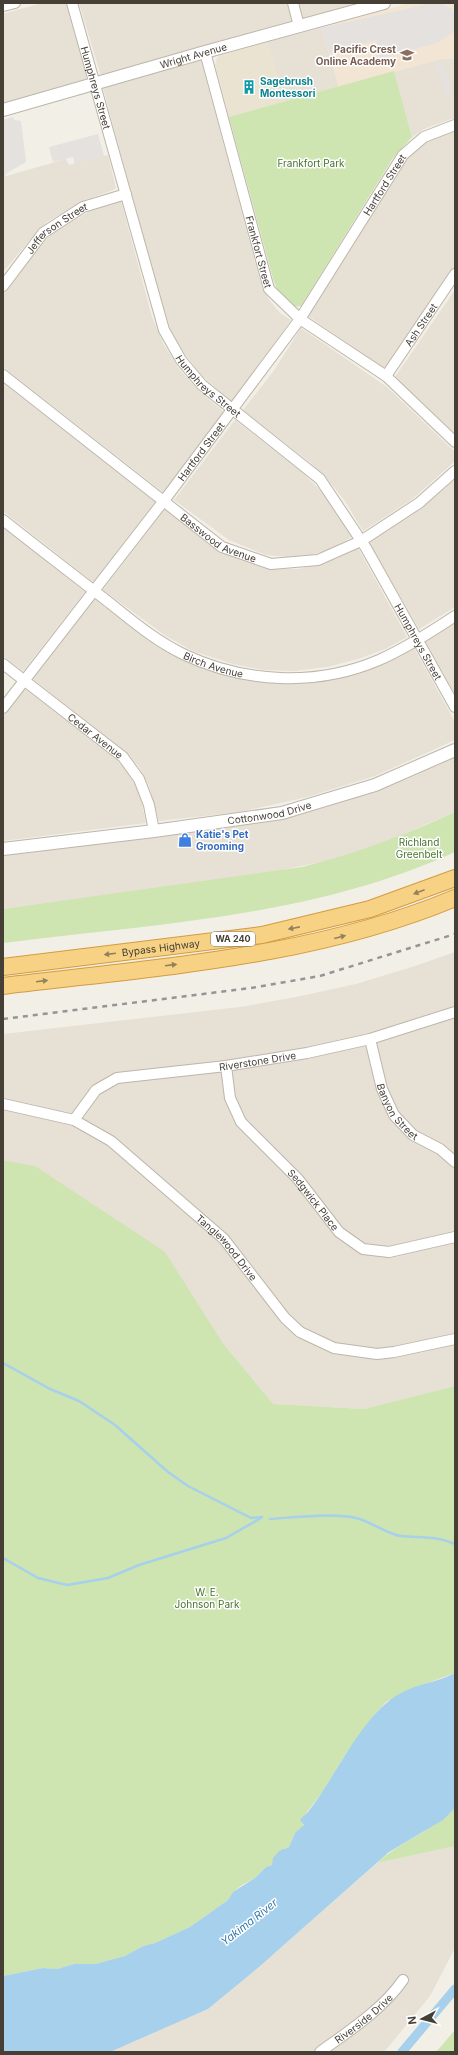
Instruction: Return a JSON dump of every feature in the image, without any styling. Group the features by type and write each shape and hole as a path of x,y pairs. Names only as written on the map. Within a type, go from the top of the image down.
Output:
{"highway":[{"name":"Bypass Highway","path":"3,967 269,933 370,909 455,878"},
{"name":"Bypass Highway","path":"3,986 283,950 338,938 385,924 455,898"}],"street":[{"path":"3,6 15,3"},
{"name":"Humphreys Street","path":"72,3 164,330 181,360 202,385 320,479 361,540 455,707"},
{"path":"293,3 299,26"},
{"name":"Wright Avenue","path":"3,110 205,52 384,3"},
{"name":"Frankfort Street","path":"205,52 269,289 300,319 386,376 455,442"},
{"name":"Hartford Street","path":"3,708 233,410 300,319 403,155 424,136 455,124"},
{"name":"Jefferson Street","path":"3,286 43,233 83,207 126,194"},
{"name":"Ash Street","path":"386,376 455,274"},
{"name":"Basswood Avenue","path":"3,375 222,547 271,564 318,560 361,540 419,503 455,471"},
{"name":"Birch Avenue","path":"3,520 146,632 182,654 229,672 268,677 311,678 347,670 379,660 418,640 455,616"},
{"name":"Cedar Avenue","path":"3,664 24,682 123,757 139,779 149,804 154,831"},
{"name":"Cottonwood Drive","path":"3,849 154,831 282,813 375,785 455,750"},
{"name":"Riverstone Drive","path":"74,1120 96,1090 117,1078 226,1066 307,1053 370,1039 455,1012"},
{"name":"Banyon Street","path":"370,1039 382,1089 394,1115 413,1135 440,1149 455,1162"},
{"name":"Sedgwick Place","path":"226,1066 230,1098 240,1122 298,1179 339,1232 363,1249 389,1252 455,1237"},
{"name":"Tanglewood Drive","path":"3,1104 74,1120 110,1141 224,1238 285,1318 300,1332 334,1348 374,1354 394,1352 455,1339"},
{"name":"Riverside Drive","path":"320,2052 369,2016 396,1990 403,1980"}],"shaded area":[{"path":"42,3 67,3 89,80 3,104 3,14"},
{"path":"79,3 287,3 292,23 101,76"},
{"path":"298,3 360,3 303,19"},
{"path":"409,3 455,3 455,59 442,59 339,87 321,28"},
{"path":"433,3 442,4 452,9 455,15 455,31 437,43 381,58 376,40 329,54 321,28"},
{"path":"321,28 339,87 284,102 267,42"},
{"path":"267,42 284,102 229,117 215,65 217,58 219,56"},
{"path":"442,59 455,59 455,118 426,128 412,137 394,71"},
{"path":"201,60 262,288 280,313 291,320 233,402 202,376 185,354 172,333 163,309 103,88"},
{"path":"443,62 453,92 445,95 436,64"},
{"path":"13,117 14,120 21,121 26,162 7,173 3,179 3,120"},
{"path":"455,130 455,268 385,369 308,316 402,164 416,149 429,140"},
{"path":"98,134 104,156 75,164 73,157 53,162 49,147"},
{"path":"108,155 116,188 85,200 47,222 3,272 3,177 66,159 69,165"},
{"path":"121,201 152,317 164,345 180,370 201,393 224,412 163,492 3,367 3,292 37,248 55,231 96,208"},
{"path":"455,290 455,433 395,377"},
{"path":"301,328 387,387 455,452 455,461 411,500 363,531 345,501 328,480 311,463 243,410 273,372"},
{"path":"3,383 155,502 93,582 3,511"},
{"path":"235,420 304,474 322,492 337,511 352,537 331,549 311,555 289,557 266,555 229,540 174,500"},
{"path":"455,479 455,607 419,629 369,542 421,509"},
{"path":"165,509 208,544 229,556 251,564 276,569 299,569 336,559 358,548 407,637 385,649 358,659 327,667 295,671 264,670 233,664 193,651 166,636 103,590"},
{"path":"3,527 85,592 23,671 3,656"},
{"path":"95,599 131,627 182,660 213,672 270,683 298,683 331,680 388,662 414,648 455,722 455,740 375,776 307,797 239,812 159,821 149,785 139,767 126,752 33,679"},
{"path":"455,623 455,694 425,641"},
{"path":"25,689 117,760 129,774 139,792 146,823 3,841 3,716"},
{"path":"455,755 455,812 375,846 335,859 262,874 3,909 3,855 226,828 299,815 370,793 416,775"},
{"path":"455,952 455,1386 364,1409 273,1404 222,1342 35,1166 3,1160 3,1034 240,1007 296,997 356,984"},
{"path":"455,1846 455,1948 430,1996 384,2052 110,2052 208,2009 259,1967 377,1863"}],"green space":[{"name":"Frankfort Park","path":"394,71 412,137 393,158 301,306 294,307 278,291 274,282 229,117"},
{"name":"Richland Greenbelt","path":"455,812 455,852 401,874 346,891 233,915 3,943 3,909 302,867 380,843"},
{"name":"W. E. Johnson Park","path":"3,1160 35,1166 165,1252 222,1342 273,1404 364,1409 455,1386 455,1673 408,1690 386,1702 375,1714 345,1755 323,1791 304,1816 303,1828 295,1833 289,1847 285,1848 272,1865 266,1867 255,1878 242,1885 233,1892 228,1900 190,1927 155,1943 143,1946 125,1956 95,1964 74,1964 57,1969 43,1968 3,1976"},
{"path":"455,1808 455,1846 377,1863 396,1848 437,1823"},
{"path":"455,2030 455,2052 436,2052"}],"water":[{"name":"Yakima River","path":"455,1673 455,1808 443,1820 389,1852 259,1967 208,2009 110,2052 3,2052 3,1976 43,1968 57,1969 74,1964 95,1964 125,1956 143,1946 155,1943 190,1927 228,1900 233,1892 255,1878 266,1867 272,1865 273,1858 279,1851 289,1847 295,1833 304,1825 300,1820 317,1800 357,1737 378,1711 401,1693"}],"waterway":[{"path":"3,1363 50,1389 79,1401 115,1425 168,1472 188,1486 251,1518 262,1517"},
{"path":"270,1519 313,1516 356,1518 396,1535 435,1538 455,1544"},
{"path":"3,1558 38,1578 67,1585 108,1578 139,1565 226,1538 261,1518"},
{"path":"402,2052 455,1989"}],"railway":[{"path":"3,1019 251,988 320,976 455,934"}],"place":[{"name":"Pacific Crest Online Academy","path":"407,55"},
{"name":"Sagebrush Montessori","path":"249,87"},
{"name":"Katie's Pet Grooming","path":"185,840"}]}
